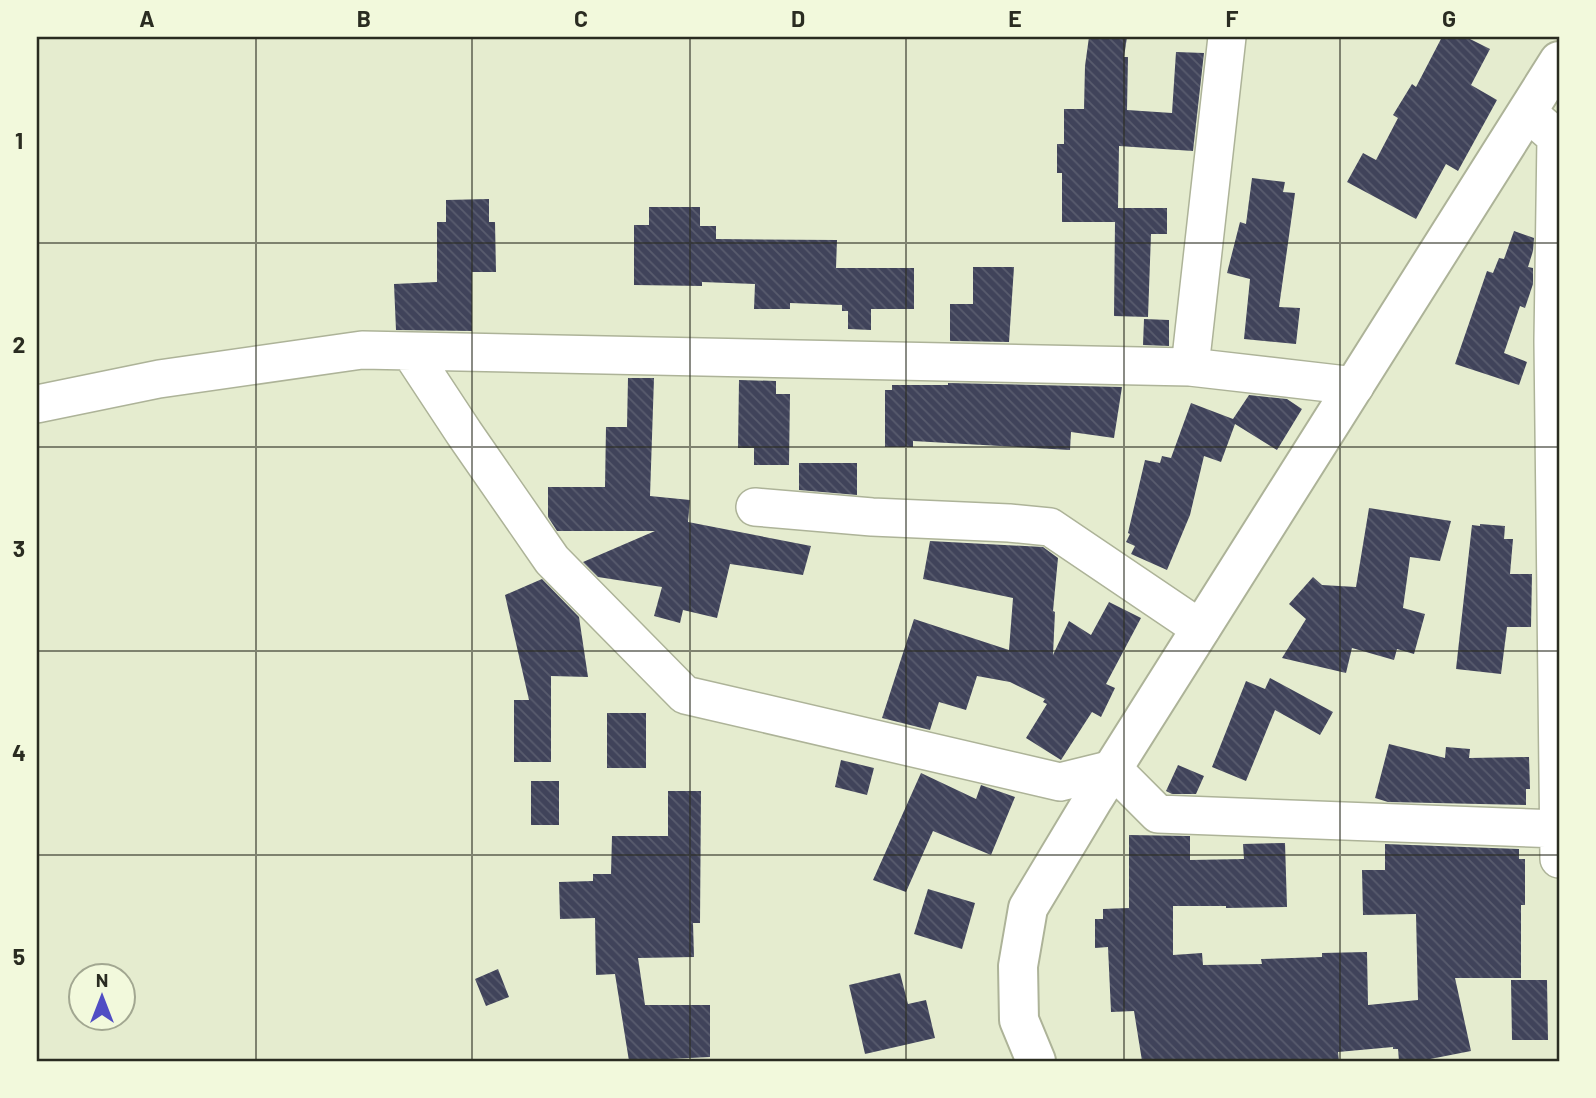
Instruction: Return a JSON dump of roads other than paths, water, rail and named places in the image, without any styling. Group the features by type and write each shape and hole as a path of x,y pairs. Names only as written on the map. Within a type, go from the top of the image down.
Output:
{"main road":[{"path":"1036,1061 1019,1020 1018,966 1028,908 1200,629 1559,61"}],"street":[{"path":"1190,367 1227,37"},
{"path":"410,351 552,560 685,695 1060,782 1113,769 1157,814 1559,839 1553,355 1558,137 1527,112"},
{"path":"37,404 159,379 348,351 1190,367 1355,386"},
{"path":"755,506 872,517 1050,527 1200,629"}]}
